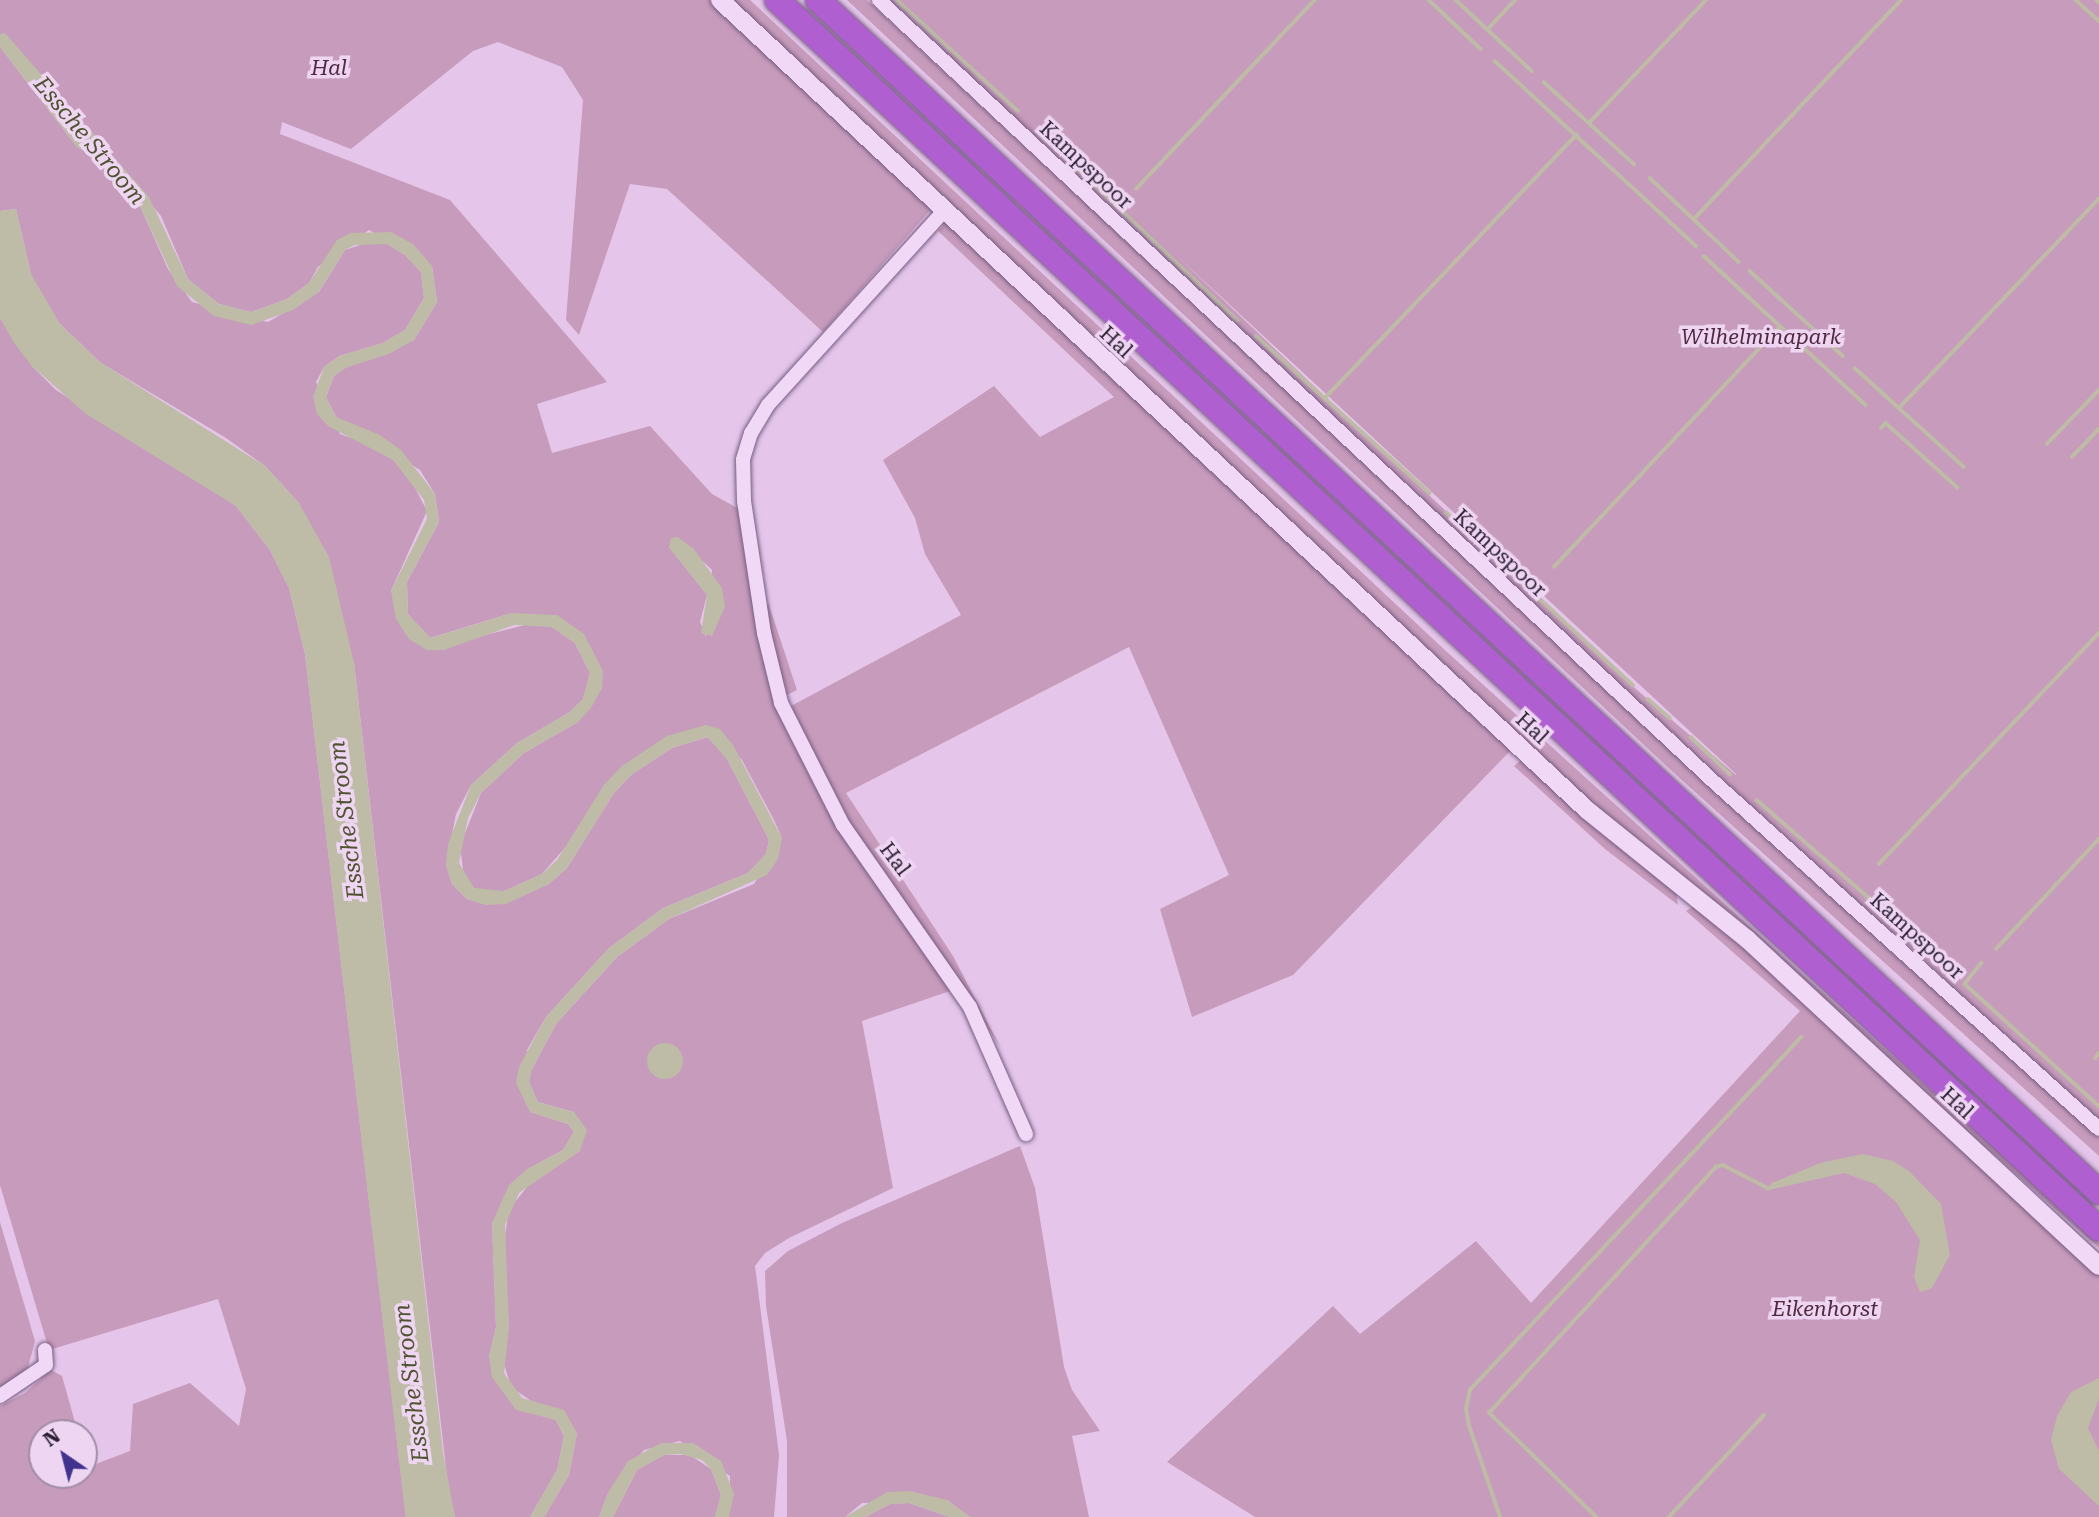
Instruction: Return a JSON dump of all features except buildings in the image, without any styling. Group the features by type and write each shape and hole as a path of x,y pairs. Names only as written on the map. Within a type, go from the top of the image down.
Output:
{"highway":[{"path":"777,0 2099,1229"},
{"path":"818,0 2099,1192"}],"street":[{"name":"Hal","path":"720,0 943,212 1587,810 1747,940 2099,1266"},
{"name":"Kampspoor","path":"879,0 1714,782 2099,1129"},
{"name":"Hal","path":"943,212 768,405 751,433 743,460 744,501 764,633 781,703 843,825 970,1007 1026,1134"},
{"path":"0,1396 46,1365 45,1350"}],"green space":[{"path":"0,0 711,0 931,209 823,332 667,189 630,184 579,335 566,320 583,100 562,67 498,42 473,51 351,149 282,122 280,134 450,200 607,382 537,404 552,453 650,426 712,494 739,509 756,616 808,772 953,990 862,1021 893,1188 789,1238 765,1253 755,1266 779,1455 774,1517 729,1517 730,1476 680,1441 644,1450 608,1493 599,1517 544,1517 569,1475 577,1433 511,1387 502,1357 509,1328 504,1242 509,1209 533,1180 580,1151 574,1112 538,1102 529,1082 531,1071 556,1024 617,957 669,919 754,884 782,838 774,820 742,760 706,725 604,785 571,841 542,874 504,891 488,892 474,888 464,877 460,846 481,793 524,753 578,722 602,688 584,634 512,613 430,638 408,614 407,582 439,522 435,494 420,470 336,417 326,397 334,376 345,368 414,340 437,302 432,266 369,230 318,267 309,283 287,299 251,312 219,304 188,279 161,216 5,34 0,34","holes":["677,537 712,570 706,637 700,622 707,595 669,547"]},
{"path":"728,0 750,0 1447,652 2099,1243 2099,1248 1819,999 1603,816"},
{"path":"847,0 867,0 1537,624 2099,1135 2099,1156 1674,773"},
{"name":"Wilhelminapark","path":"883,0 2099,0 2099,1123 1911,948 1830,882","holes":["1176,255 1736,774 1608,665"]},
{"path":"0,47 77,147 93,156 139,204 168,269 192,302 268,322 319,292 345,250 369,242 387,244 405,255 421,272 424,298 405,330 383,343 339,356 324,367 316,382 340,434 374,446 393,460 410,478 427,511 391,591 427,650 533,623 552,627 575,643 590,673 583,699 570,712 517,743 471,785 456,814 446,865 452,884 467,899 487,905 549,884 567,868 614,793 631,775 672,748 708,737 727,759 769,840 766,854 748,873 663,908 609,948 546,1017 527,1050 530,1112 568,1124 574,1132 563,1150 526,1170 492,1223 496,1327 489,1357 516,1409 556,1420 564,1436 557,1470 530,1517 455,1517 448,1486 354,663 299,503 265,466 226,438 101,363 60,324 41,296 31,274 16,209 0,211"},
{"path":"946,223 1513,748 1293,975 1192,1017 1160,909 1229,875 1129,647 846,793 953,956 1001,1048 852,828 791,706 961,615 925,554 915,518 883,460 994,386 1040,437 1114,397 938,231"},
{"path":"0,318 32,366 56,390 236,506 270,550 289,588 305,654 406,1517 0,1517 0,1406 25,1393 51,1370 62,1376 74,1419 28,1419 28,1489 98,1489 98,1463 130,1451 133,1404 190,1383 239,1426 246,1389 218,1299 49,1350 0,1185"},
{"path":"768,602 797,690 787,695 766,615"},
{"path":"1523,758 1676,888 1678,905 1605,849 1514,766"},
{"name":"Eikenhorst","path":"1692,907 1714,918 2099,1274 2099,1517 1255,1517 1167,1462 1333,1306 1360,1334 1476,1241 1531,1303 1800,1011 1686,911"},
{"path":"1020,1146 1035,1188 1064,1367 1072,1390 1100,1431 1072,1436 1089,1517 970,1517 947,1500 862,1503 845,1517 787,1517 787,1441 766,1306 765,1271 788,1251 842,1223"},
{"path":"0,1222 35,1341 27,1371 0,1391"},
{"path":"664,1455 690,1455 711,1469 721,1495 715,1517 613,1517 637,1470"},
{"path":"909,1503 950,1517 865,1517 890,1504"}],"water":[{"name":"Essche Stroom","path":"5,33 149,197 188,279 219,304 251,312 287,299 309,283 337,240 351,233 391,232 413,244 432,266 437,302 414,340 389,354 345,368 334,376 326,397 336,417 380,435 401,450 435,494 439,522 407,582 408,614 431,638 512,613 557,615 584,634 603,671 602,688 591,708 578,722 524,753 481,793 468,818 459,863 474,888 504,891 542,874 557,860 604,785 622,766 667,736 706,725 720,729 733,745 782,838 778,859 767,875 669,919 617,957 556,1024 531,1071 529,1082 538,1102 574,1112 587,1130 580,1151 519,1193 505,1225 509,1328 504,1373 522,1398 564,1410 577,1433 569,1475 544,1517 530,1517 557,1470 564,1436 556,1420 516,1410 492,1377 489,1357 496,1327 492,1223 509,1185 526,1170 563,1150 574,1132 568,1124 530,1112 516,1083 519,1067 546,1017 609,948 663,908 748,873 766,854 769,840 727,759 707,737 672,748 631,775 614,793 567,868 549,884 506,904 487,905 467,899 452,884 446,865 448,844 471,785 517,743 570,712 583,699 590,673 575,643 552,627 514,625 444,650 427,650 409,639 396,619 391,591 427,519 424,500 393,460 328,426 317,414 313,397 324,367 339,356 383,343 405,330 424,298 421,272 405,255 387,244 355,245 345,250 319,292 293,310 251,325 214,316 177,286 139,204 93,156 77,147 0,47 0,34"},
{"name":"Essche Stroom","path":"16,209 31,274 60,324 101,363 265,466 299,503 329,557 354,663 443,1452 455,1517 406,1517 405,1512 305,654 289,588 270,550 236,506 86,414 32,366 14,343 0,318 0,211"},
{"path":"677,537 693,548 722,588 725,607 712,636 701,633 707,595 669,547 671,538"},
{"path":"665,1043 678,1048 683,1061 678,1074 665,1079 652,1074 647,1061 652,1048"},
{"path":"1863,1154 1893,1161 1909,1171 1941,1204 1950,1255 1932,1288 1920,1292 1914,1277 1920,1240 1896,1202 1875,1184 1844,1173 1765,1191 1772,1183 1820,1163"},
{"path":"2099,1378 2099,1399 2088,1428 2099,1451 2099,1506 2059,1469 2051,1440 2057,1416 2071,1392"},
{"path":"661,1443 693,1443 721,1461 734,1494 729,1517 715,1517 721,1495 711,1469 702,1460 680,1454 664,1455 637,1470 613,1517 599,1517 608,1493 628,1461"},
{"path":"910,1491 947,1500 970,1517 950,1517 909,1503 890,1504 865,1517 845,1517 887,1492"}],"waterway":[{"path":"897,0 1018,111"},
{"path":"1136,189 1315,0"},
{"path":"1429,0 1481,49"},
{"path":"1456,0 1532,71"},
{"path":"1488,29 1515,0"},
{"path":"1589,123 1706,0"},
{"path":"1694,219 1901,0"},
{"path":"2076,0 2099,21"},
{"path":"1495,61 1696,246"},
{"path":"1544,82 1634,164"},
{"path":"1039,132 1238,321"},
{"path":"1325,398 1576,135"},
{"path":"1650,178 1739,262"},
{"path":"1900,407 2099,199"},
{"path":"1704,256 1866,405"},
{"path":"1750,271 1843,356"},
{"path":"1554,567 1780,326"},
{"path":"1256,336 1430,493"},
{"path":"1855,368 1964,467"},
{"path":"2047,444 2099,390"},
{"path":"1881,428 1886,423 1957,487"},
{"path":"2072,457 2099,429"},
{"path":"1446,512 1633,685"},
{"path":"1879,864 2099,633"},
{"path":"1648,699 1670,718"},
{"path":"1691,737 1730,774"},
{"path":"1757,800 1943,962"},
{"path":"1996,949 2099,839"},
{"path":"1982,963 1965,984 2099,1106"},
{"path":"1500,1517 1469,1426 1466,1409 1470,1390 1801,1037"},
{"path":"2095,1058 2099,1053"},
{"path":"1596,1517 1489,1413 1716,1167 1723,1165 1768,1188"},
{"path":"1669,1517 1764,1415"}]}
